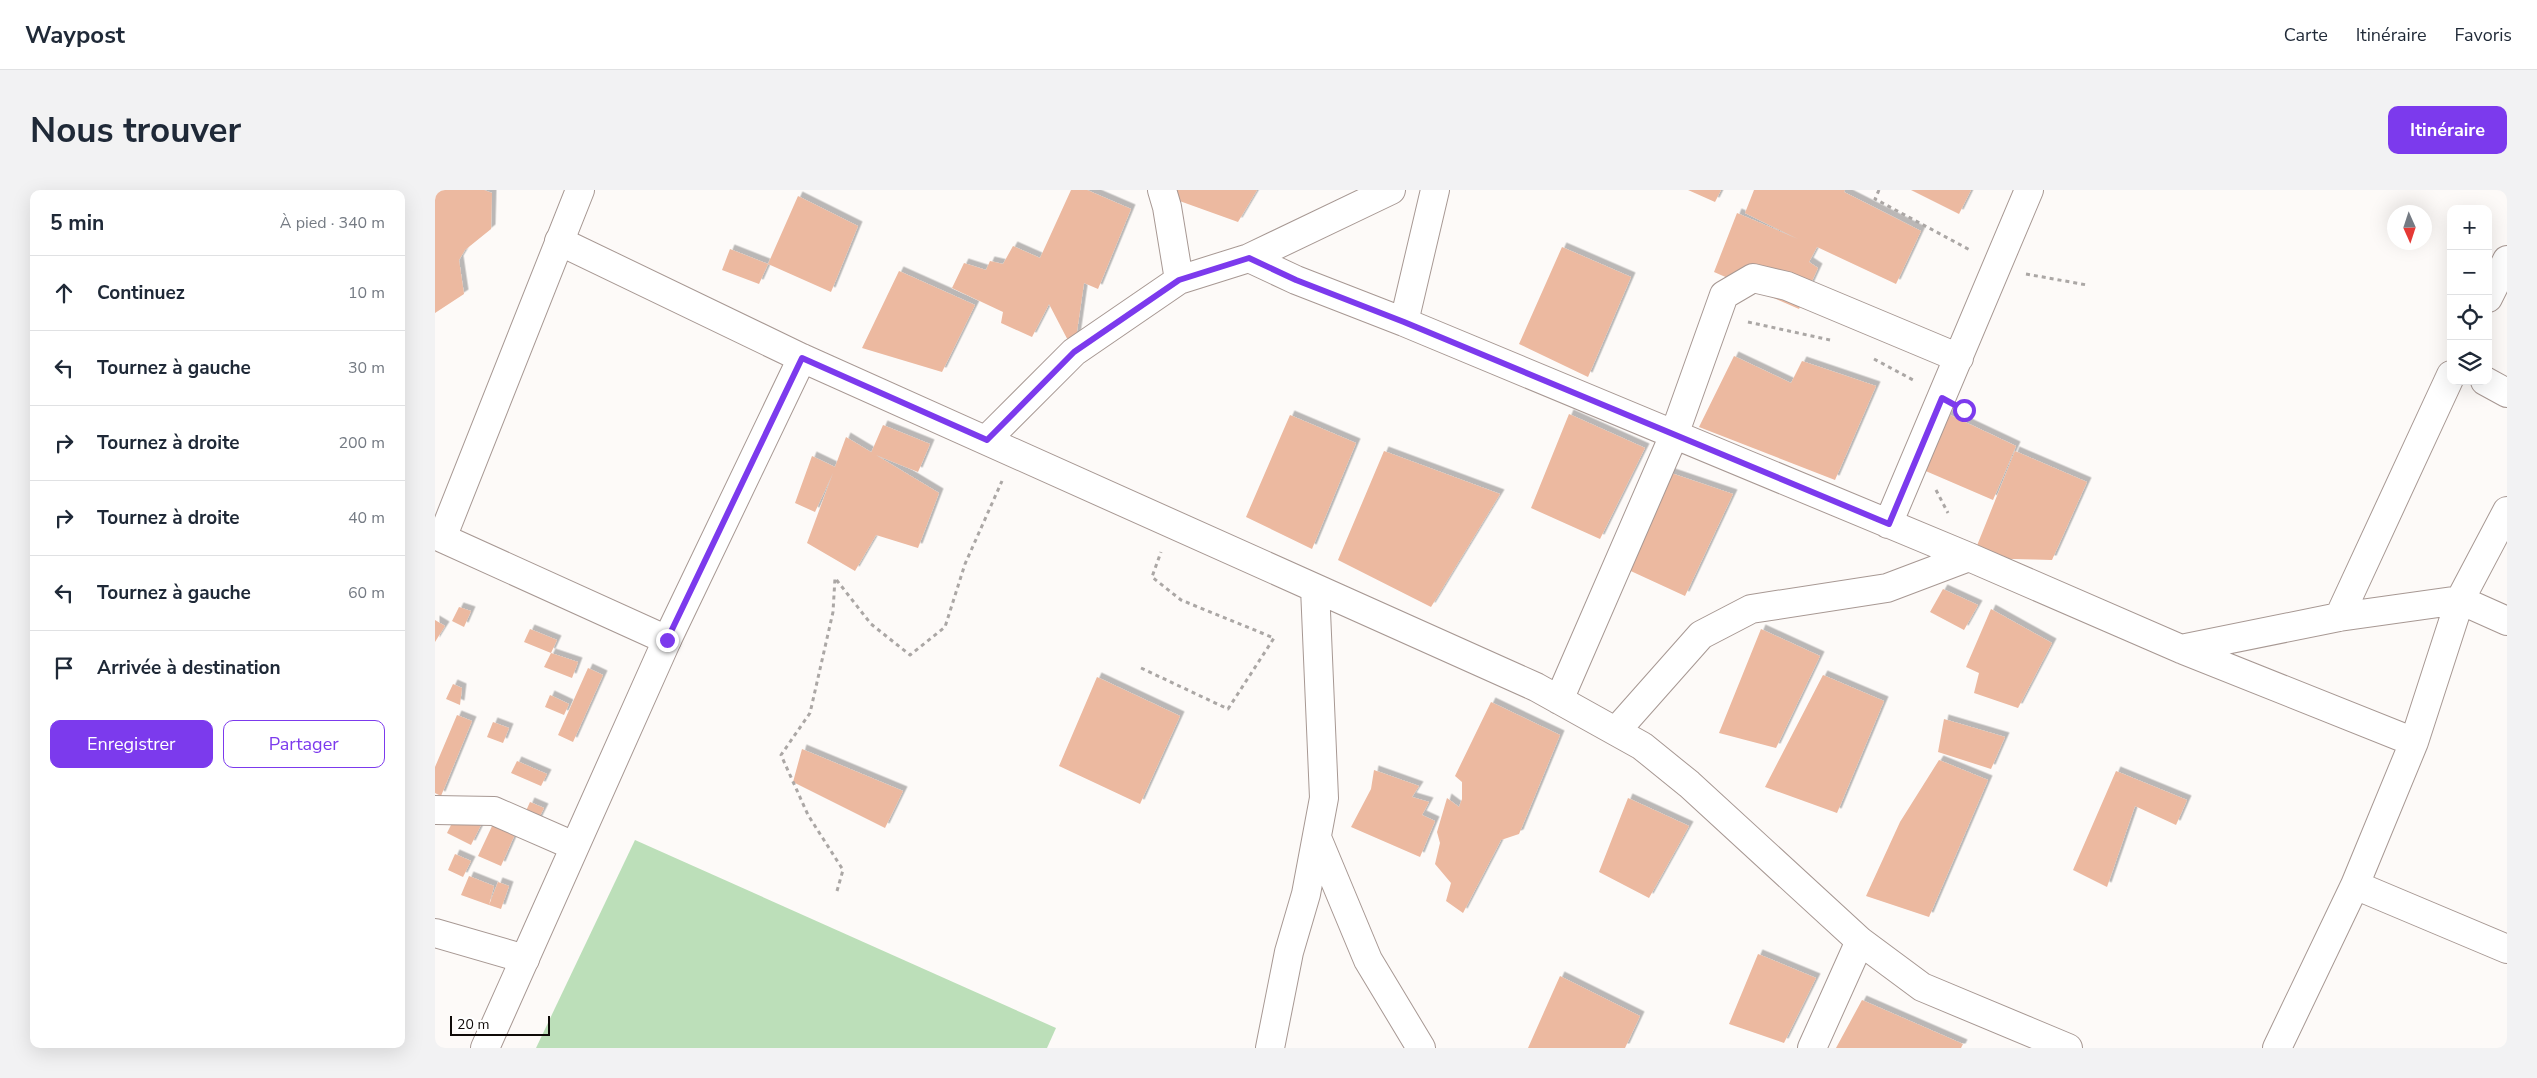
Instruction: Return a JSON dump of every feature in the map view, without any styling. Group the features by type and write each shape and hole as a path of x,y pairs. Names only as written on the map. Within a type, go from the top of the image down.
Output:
{"street":[{"path":"580,190 439,537 667,640"},
{"path":"1162,190 1179,280"},
{"path":"987,440 1074,352 1179,280 1249,258 1391,190"},
{"path":"1404,322 1435,190"},
{"path":"1889,524 2029,190"},
{"path":"559,241 802,358 1315,588 1559,700 1642,746 1689,784 1859,941 1922,987 2039,1042 2068,1048"},
{"path":"1249,258 1296,280 1404,322 1969,557 2181,649 2414,742"},
{"path":"2490,295 2507,260"},
{"path":"1559,700 1674,435 1724,295 1753,278 1787,286 1959,358"},
{"path":"485,1048 667,640 802,358"},
{"path":"2339,617 2447,384"},
{"path":"2492,385 2507,393"},
{"path":"2277,1048 2355,885 2414,742 2460,600 2507,511"},
{"path":"1616,731 1701,635 1751,609 1887,588 1969,557"},
{"path":"1270,1048 1289,952 1306,894 1318,840 1323,798 1315,588"},
{"path":"2181,649 2339,617 2460,600 2507,621"},
{"path":"435,810 494,811 574,846"},
{"path":"1318,840 1368,960 1421,1048"},
{"path":"2355,885 2507,949"},
{"path":"435,932 525,959"},
{"path":"1812,1048 1859,941"}],"path":[{"path":"1743,321 1836,341"},
{"path":"1869,356 1942,398"},
{"path":"837,891 843,870 808,815 781,755 810,713 833,612 835,578 871,624 910,655 945,627 965,564 1014,453"},
{"path":"1930,486 1937,491 1969,557"},
{"path":"1141,668 1228,708 1273,638 1181,600 1152,577 1171,524"}],"green space":[{"path":"635,840 1056,1028 1047,1048 536,1048"}],"building":[{"path":"442,190 484,190 492,193 491,229 465,250 459,260 464,294 435,313 435,194"},
{"path":"1071,190 1087,190 1131,209 1098,289 1084,283 1074,352 1049,304 1032,337 1001,323 1003,312 952,288 964,263 986,270 990,261 1003,264 1013,246 1040,258"},
{"path":"1177,190 1257,190 1238,222 1174,199"},
{"path":"1688,190 1721,190 1715,202"},
{"path":"1754,190 1845,190 1844,192 1921,231 1896,284 1817,247 1809,262 1818,268 1799,309 1714,272 1737,213 1798,239 1745,213"},
{"path":"1911,190 1971,190 1959,214"},
{"path":"798,196 858,226 831,292 768,264"},
{"path":"1562,247 1631,277 1588,377 1519,344"},
{"path":"730,249 768,264 759,284 722,270"},
{"path":"899,271 975,305 942,372 862,348"},
{"path":"1734,356 1791,383 1802,361 1876,386 1835,480 1699,427"},
{"path":"1569,414 1645,448 1600,539 1531,508"},
{"path":"1948,414 2016,446 1993,500 1921,469"},
{"path":"1290,415 1356,443 1312,549 1246,517"},
{"path":"883,425 930,444 918,472 871,453"},
{"path":"846,437 939,493 918,548 876,535 855,571 807,543 833,473 815,512 795,503 812,456 835,467"},
{"path":"1384,451 1500,494 1431,607 1338,560"},
{"path":"2015,451 2087,482 2052,560 1972,558"},
{"path":"1665,471 1733,494 1685,596 1622,567"},
{"path":"1943,589 1978,605 1964,630 1930,612"},
{"path":"459,607 471,611 464,627 452,621"},
{"path":"1991,609 2052,643 2018,708 1974,693 1979,673 1966,667"},
{"path":"435,620 445,626 435,642"},
{"path":"530,629 557,640 551,653 524,642"},
{"path":"1761,629 1820,656 1776,748 1719,733"},
{"path":"551,653 578,662 572,678 544,667"},
{"path":"588,668 603,675 573,742 558,735"},
{"path":"1823,675 1884,701 1837,813 1765,787"},
{"path":"1097,677 1180,716 1140,804 1059,766"},
{"path":"453,684 462,688 460,705 446,699"},
{"path":"550,695 569,704 564,715 545,707"},
{"path":"1491,702 1560,735 1519,834 1501,840 1463,913 1446,901 1451,883 1435,864 1440,843 1437,832 1447,798 1459,807 1462,799 1462,782 1455,776"},
{"path":"457,715 472,721 441,796 435,793 435,767"},
{"path":"1944,719 2005,737 1991,769 1938,752"},
{"path":"493,722 509,728 503,743 487,737"},
{"path":"802,749 903,791 885,828 793,782"},
{"path":"1939,760 1988,780 1929,917 1866,896 1900,822"},
{"path":"517,761 547,774 541,786 511,773"},
{"path":"1374,770 1419,786 1412,797 1429,802 1422,815 1435,821 1420,857 1351,827 1371,789"},
{"path":"2116,771 2187,800 2176,825 2135,806 2107,887 2073,870"},
{"path":"1628,798 1689,826 1649,898 1599,872"},
{"path":"530,802 544,808 534,828 521,822"},
{"path":"462,803 486,815 471,845 447,833"},
{"path":"493,824 515,834 501,866 478,856"},
{"path":"455,854 471,861 463,877 448,870"},
{"path":"469,876 494,886 489,905 461,895"},
{"path":"498,882 509,886 501,909 489,905"},
{"path":"1758,954 1816,978 1784,1043 1729,1024"},
{"path":"1560,976 1640,1016 1625,1048 1528,1048"},
{"path":"1862,1000 1963,1044 1961,1048 1836,1048"}],"route":[{"path":"667,640 802,358 987,440 1074,352 1179,280 1249,258 1296,280 1404,322 1889,524 1942,398 1964,410"}]}
